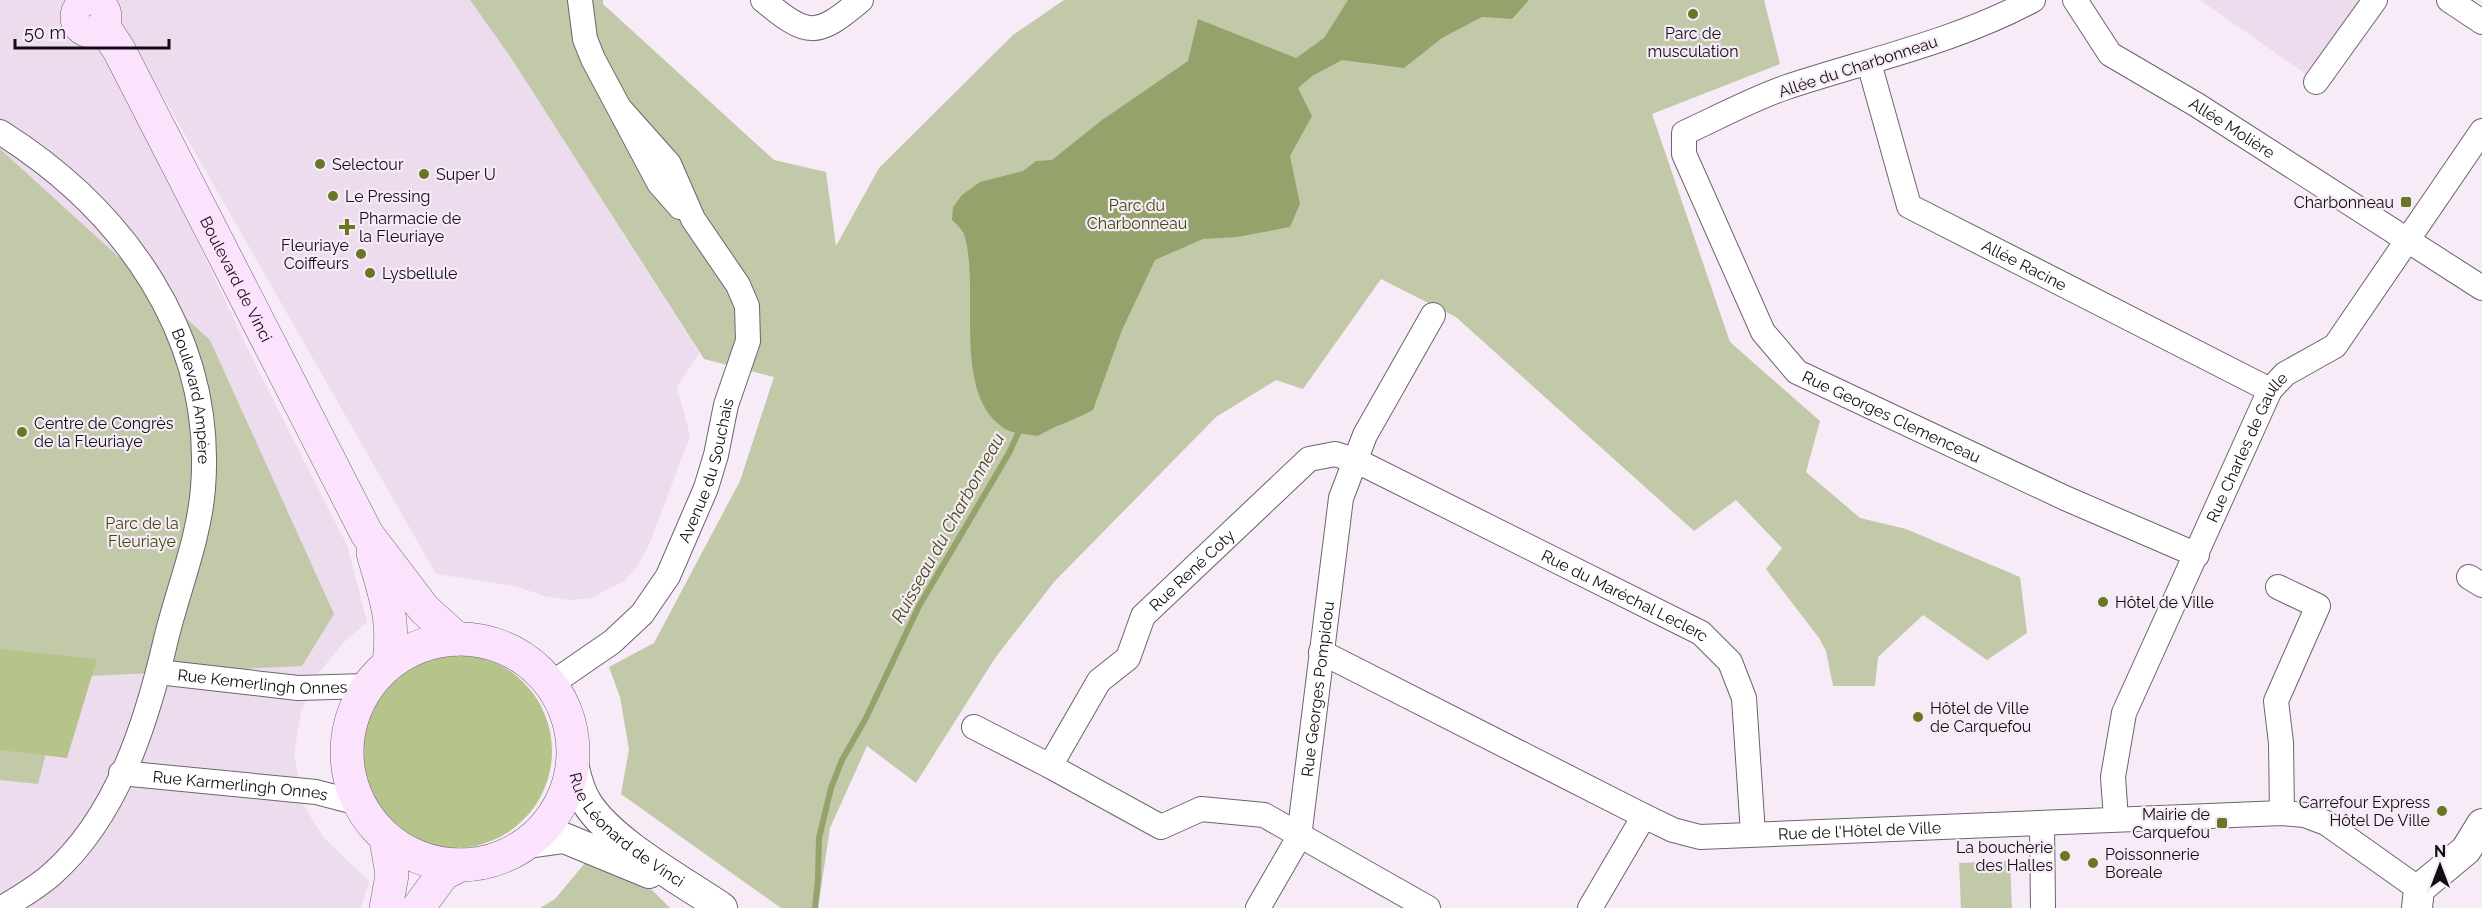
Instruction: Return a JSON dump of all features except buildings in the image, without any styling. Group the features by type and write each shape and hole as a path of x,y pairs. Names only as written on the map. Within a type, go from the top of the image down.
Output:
{"main road":[{"name":"Boulevard de Vinci","path":"88,11 108,33 119,50 367,534 424,609 457,639"},
{"name":"Boulevard de Vinci","path":"367,534 390,611 393,633 378,675"},
{"path":"418,908 443,874 460,866 484,863 507,855 528,843 545,827 558,808 568,787 573,764 569,722 551,684 519,655 478,640 457,639 432,642 409,650 378,675 351,717 346,752 349,778 358,803 370,822 386,839 409,853 460,866"},
{"path":"386,839 392,875 386,908"}],"street":[{"name":"Avenue du Souchais","path":"551,684 612,642 642,614 668,576 706,488 726,405 746,355 749,324 747,306 738,285 693,219 669,164 621,110 592,59 585,39 580,0"},
{"path":"763,0 793,24 813,28 832,24 861,0"},
{"name":"Allée du Charbonneau","path":"1684,133 1783,89 1946,38 2007,14 2033,0"},
{"name":"Allée Molière","path":"2075,0 2110,54 2407,238 2482,288"},
{"path":"2316,82 2375,0"},
{"path":"2449,0 2482,22"},
{"name":"Allée Racine","path":"1869,63 1909,206 2270,390"},
{"name":"Rue Charles de Gaulle","path":"2116,819 2112,777 2124,713 2270,390 2285,374 2335,346 2482,131"},
{"name":"Boulevard Ampère","path":"0,132 66,182 110,222 124,239 164,302 195,384 203,456 203,488 194,542 144,723 110,799 67,859 36,887 2,908"},
{"name":"Rue Georges Clemenceau","path":"1684,133 1684,154 1763,332 1797,372 2065,498 2197,555"},
{"name":"Rue Georges Pompidou","path":"1258,908 1299,837 1341,498 1365,435 1433,315"},
{"name":"Rue René Coty","path":"1050,766 1099,681 1128,658 1143,616 1309,459 1335,453 1357,461"},
{"name":"Rue du Maréchal Leclerc","path":"1357,461 1701,633 1730,662 1744,698 1753,834"},
{"path":"2278,587 2318,606 2276,701 2281,743 2282,813"},
{"name":"Rue de l'Hôtel de Ville","path":"1321,652 1644,816 1673,830 1700,837 2282,813 2305,815 2326,823 2418,898"},
{"name":"Rue Kemerlingh Onnes","path":"158,672 298,688 378,675"},
{"path":"974,727 1161,827 1201,808 1264,815 1299,837 1428,908"},
{"name":"Rue Léonard de Vinci","path":"573,764 587,803 602,821 637,850 722,908"},
{"name":"Rue Karmerlingh Onnes","path":"121,773 308,791 358,803"},
{"path":"1590,908 1644,816"},
{"path":"2042,823 2043,908"},
{"path":"2418,898 2466,850 2482,824"},
{"name":"Rue Léonard de Vinci","path":"528,843 564,838 629,864 722,908"}],"shaded area":[{"path":"0,0 70,0 138,116 257,368 347,545 367,622 343,643 316,676 301,712 294,754 303,804 313,821 325,839 369,881 361,908 0,908"},
{"path":"108,0 470,0 511,58 699,353 677,387 690,436 649,545 637,567 624,581 591,598 569,600 544,596 515,586 436,574"},
{"path":"1348,0 1529,0 1512,19 1482,17 1442,38 1404,68 1342,60 1312,76 1298,88 1312,116 1290,156 1300,204 1290,227 1237,237 1203,239 1155,260 1122,330 1093,410 1038,436 1014,432 1002,427 986,410 977,389 972,364 968,256 964,234 952,220 953,207 962,195 980,182 1023,171 1036,161 1052,160 1102,120 1188,61 1198,19 1296,58 1324,38"},
{"path":"2200,0 2360,0 2307,75"},
{"path":"0,649 97,659 67,758 0,750"},
{"path":"445,654 465,654 501,665 524,682 536,697 545,714 552,741 552,761 545,788 536,805 524,820 509,832 492,841 465,848 445,848 409,837 380,813 369,797 362,779 358,761 358,741 369,705 393,676 409,665 427,658"}],"green space":[{"name":"Parc du Charbonneau","path":"470,0 603,0 603,4 774,160 826,172 836,246 879,168 1013,35 1064,0 1764,0 1780,64 1652,114 1730,342 1820,421 1806,472 1860,518 1906,529 2020,577 2027,633 1987,660 1923,615 1878,657 1875,686 1833,686 1826,651 1819,638 1766,569 1782,548 1736,500 1694,531 1456,317 1381,279 1303,389 1276,380 1216,417 1054,582 995,658 916,783 867,746 830,828 818,908 781,908 621,794 629,749 620,697 609,667 654,643 740,481 774,377 704,359 511,58"},
{"name":"Parc de la Fleuriaye","path":"0,149 210,340 334,614 302,666 66,677 38,784 0,780"},
{"path":"590,857 652,890 670,908 540,908 555,899"},
{"path":"2010,861 2012,908 1961,908 1959,863"}],"waterway":[{"name":"Ruisseau du Charbonneau","path":"815,908 819,838 831,788 842,760 866,718 919,606 1009,453 1021,427"}],"place":[{"name":"Parc de musculation","path":"1693,14"},
{"name":"Selectour","path":"320,164"},
{"name":"Super U","path":"424,174"},
{"name":"Le Pressing","path":"333,196"},
{"name":"Charbonneau","path":"2406,202"},
{"name":"Pharmacie de la Fleuriaye","path":"347,227"},
{"name":"Fleuriaye Coiffeurs","path":"361,254"},
{"name":"Lysbellule","path":"370,273"},
{"name":"Centre de Congrès de la Fleuriaye","path":"22,432"},
{"name":"Hôtel de Ville","path":"2103,602"},
{"name":"Hôtel de Ville de Carquefou","path":"1918,717"},
{"name":"Carrefour Express Hôtel De Ville","path":"2442,811"},
{"name":"Mairie de Carquefou","path":"2222,823"},
{"name":"La boucherie des Halles","path":"2065,856"},
{"name":"Poissonnerie Boreale","path":"2093,863"}]}
